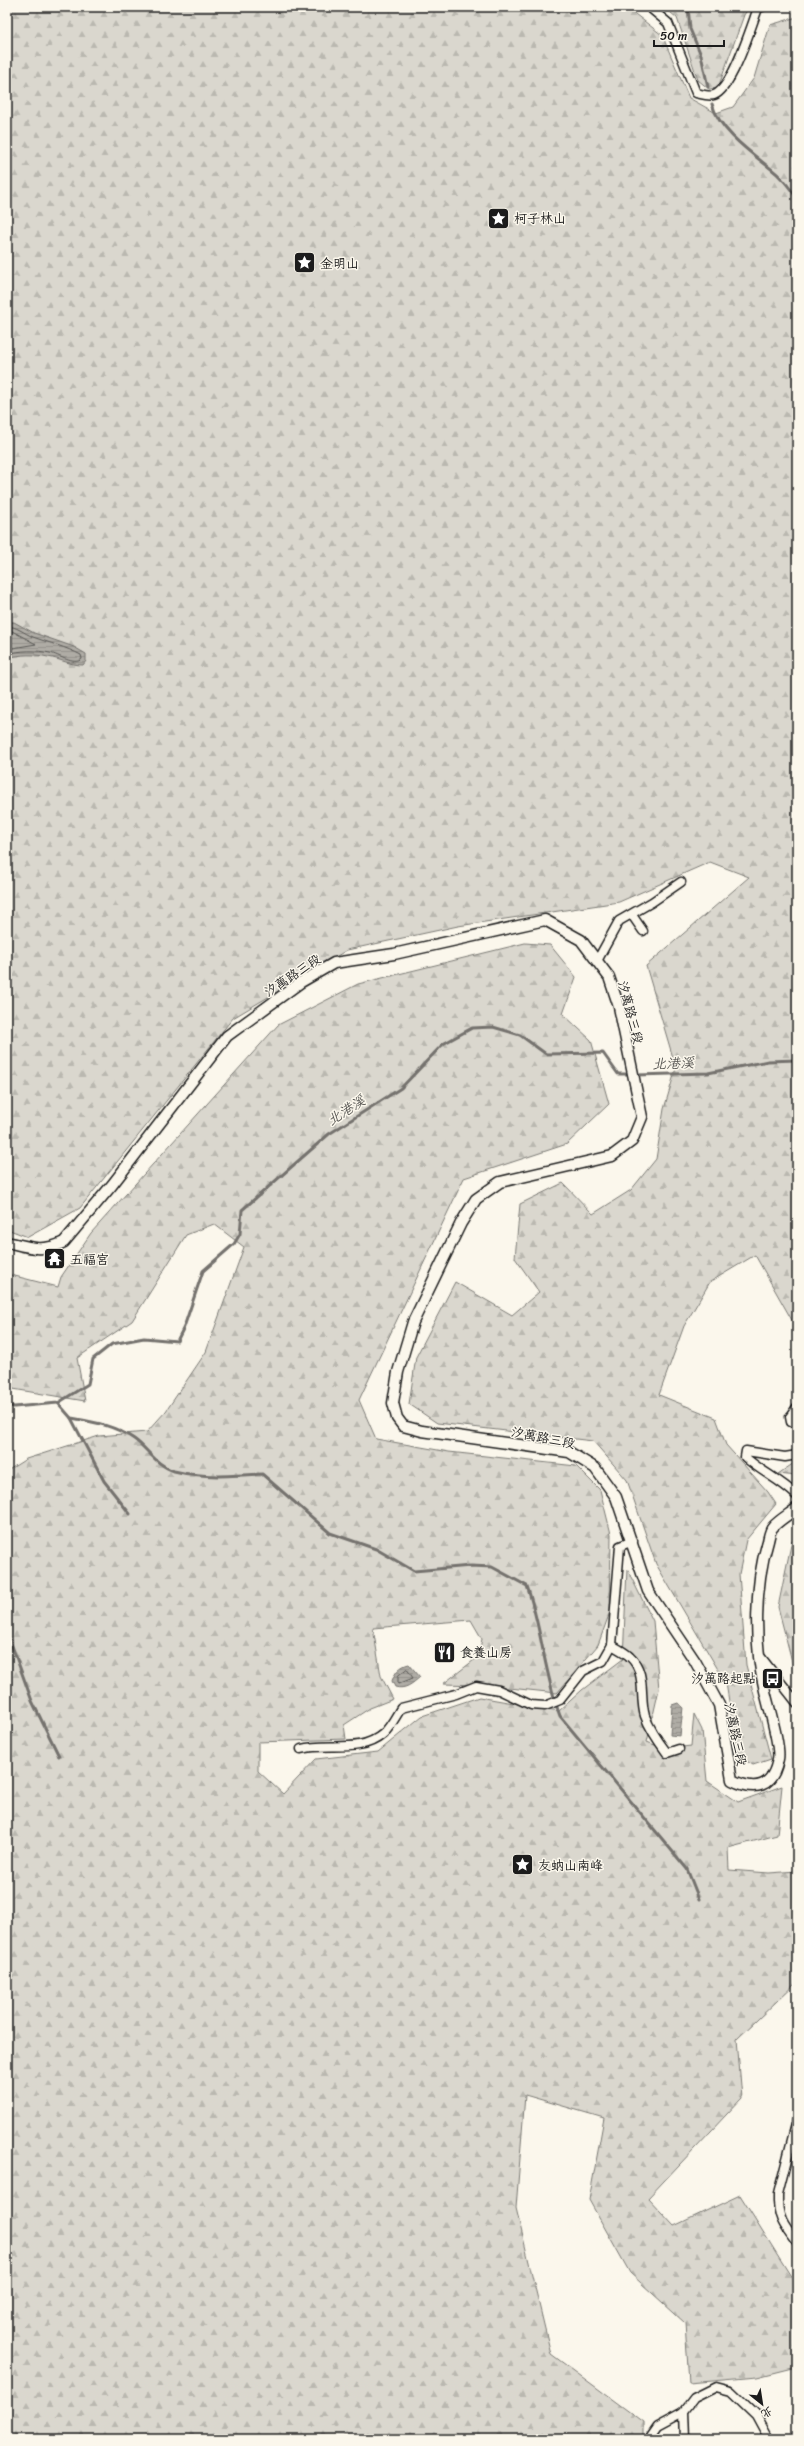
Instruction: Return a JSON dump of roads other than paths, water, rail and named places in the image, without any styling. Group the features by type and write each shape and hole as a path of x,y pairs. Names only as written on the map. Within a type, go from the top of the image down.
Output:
{"street":[{"path":"649,7 668,23 696,93 713,96 722,90 742,51 758,8 762,7"},
{"path":"598,961 619,921 632,915 681,882"},
{"path":"632,915 644,931"},
{"name":"汐萬路三段","path":"7,1242 36,1249 54,1247 64,1242 112,1185 227,1036 302,982 334,963 394,954 545,920 581,940 609,977 620,1007 642,1117 632,1142 612,1156 500,1182 476,1199 461,1223 413,1322 398,1372 393,1403 397,1418 403,1426 569,1452 583,1459 595,1468 616,1497 633,1541 648,1591 695,1661 719,1705 732,1780 749,1787 761,1786 773,1776 779,1758 762,1677 760,1656 758,1595 763,1558 772,1528 797,1508"},
{"path":"797,1407 790,1417 791,1422 797,1423"},
{"path":"797,1455 785,1457 746,1451 745,1457 753,1464 784,1483 797,1496"},
{"path":"301,1749 315,1746 356,1747 383,1734 401,1708 456,1694 476,1686 499,1690 531,1705 545,1706 560,1700 582,1671 603,1660 612,1645 620,1546 633,1541"},
{"path":"612,1645 630,1656 637,1665 640,1674 644,1714 651,1730 667,1753 679,1749"},
{"path":"760,1656 797,1702"},
{"path":"797,2120 778,2194 779,2218 797,2243"},
{"path":"651,2439 651,2435 658,2425 684,2411 694,2398 705,2391 716,2387 731,2391 756,2415 769,2439"},
{"path":"684,2411 685,2439"}],"water":[{"path":"7,622 14,622 34,633 74,647 86,654 86,661 83,665 74,664 38,655 23,655 7,658"},
{"path":"409,1664 420,1677 405,1687 395,1687 392,1681 398,1670"},
{"path":"678,1703 683,1707 680,1736 670,1735 672,1705"}],"waterway":[{"path":"688,7 690,29 701,55 708,87"},
{"path":"712,104 721,123 736,140 778,175 797,198"},
{"name":"北港溪","path":"7,1405 14,1407 58,1403 88,1384 93,1359 112,1344 144,1338 177,1341 184,1327 203,1271 234,1244 240,1234 242,1210 329,1134 401,1088 443,1044 472,1028 493,1027 520,1035 546,1054 603,1053 618,1074 630,1074"},
{"name":"北港溪","path":"636,1075 708,1073 768,1061 797,1060"},
{"path":"58,1403 71,1418 111,1427 126,1434 139,1443 157,1461 168,1469 207,1476 262,1474 330,1533 376,1549 414,1571 471,1566 492,1567 527,1586 536,1618 550,1684 560,1716 687,1869 699,1899"},
{"path":"71,1418 104,1481 130,1514"},
{"path":"7,1632 32,1701 59,1756"}],"place":[{"name":"柯子林山","path":"498,218"},
{"name":"金明山","path":"304,263"},
{"name":"五福宮","path":"55,1259"},
{"name":"食養山房","path":"444,1652"},
{"name":"汐萬路起點","path":"772,1678"},
{"name":"友蚋山南峰","path":"522,1865"}]}
